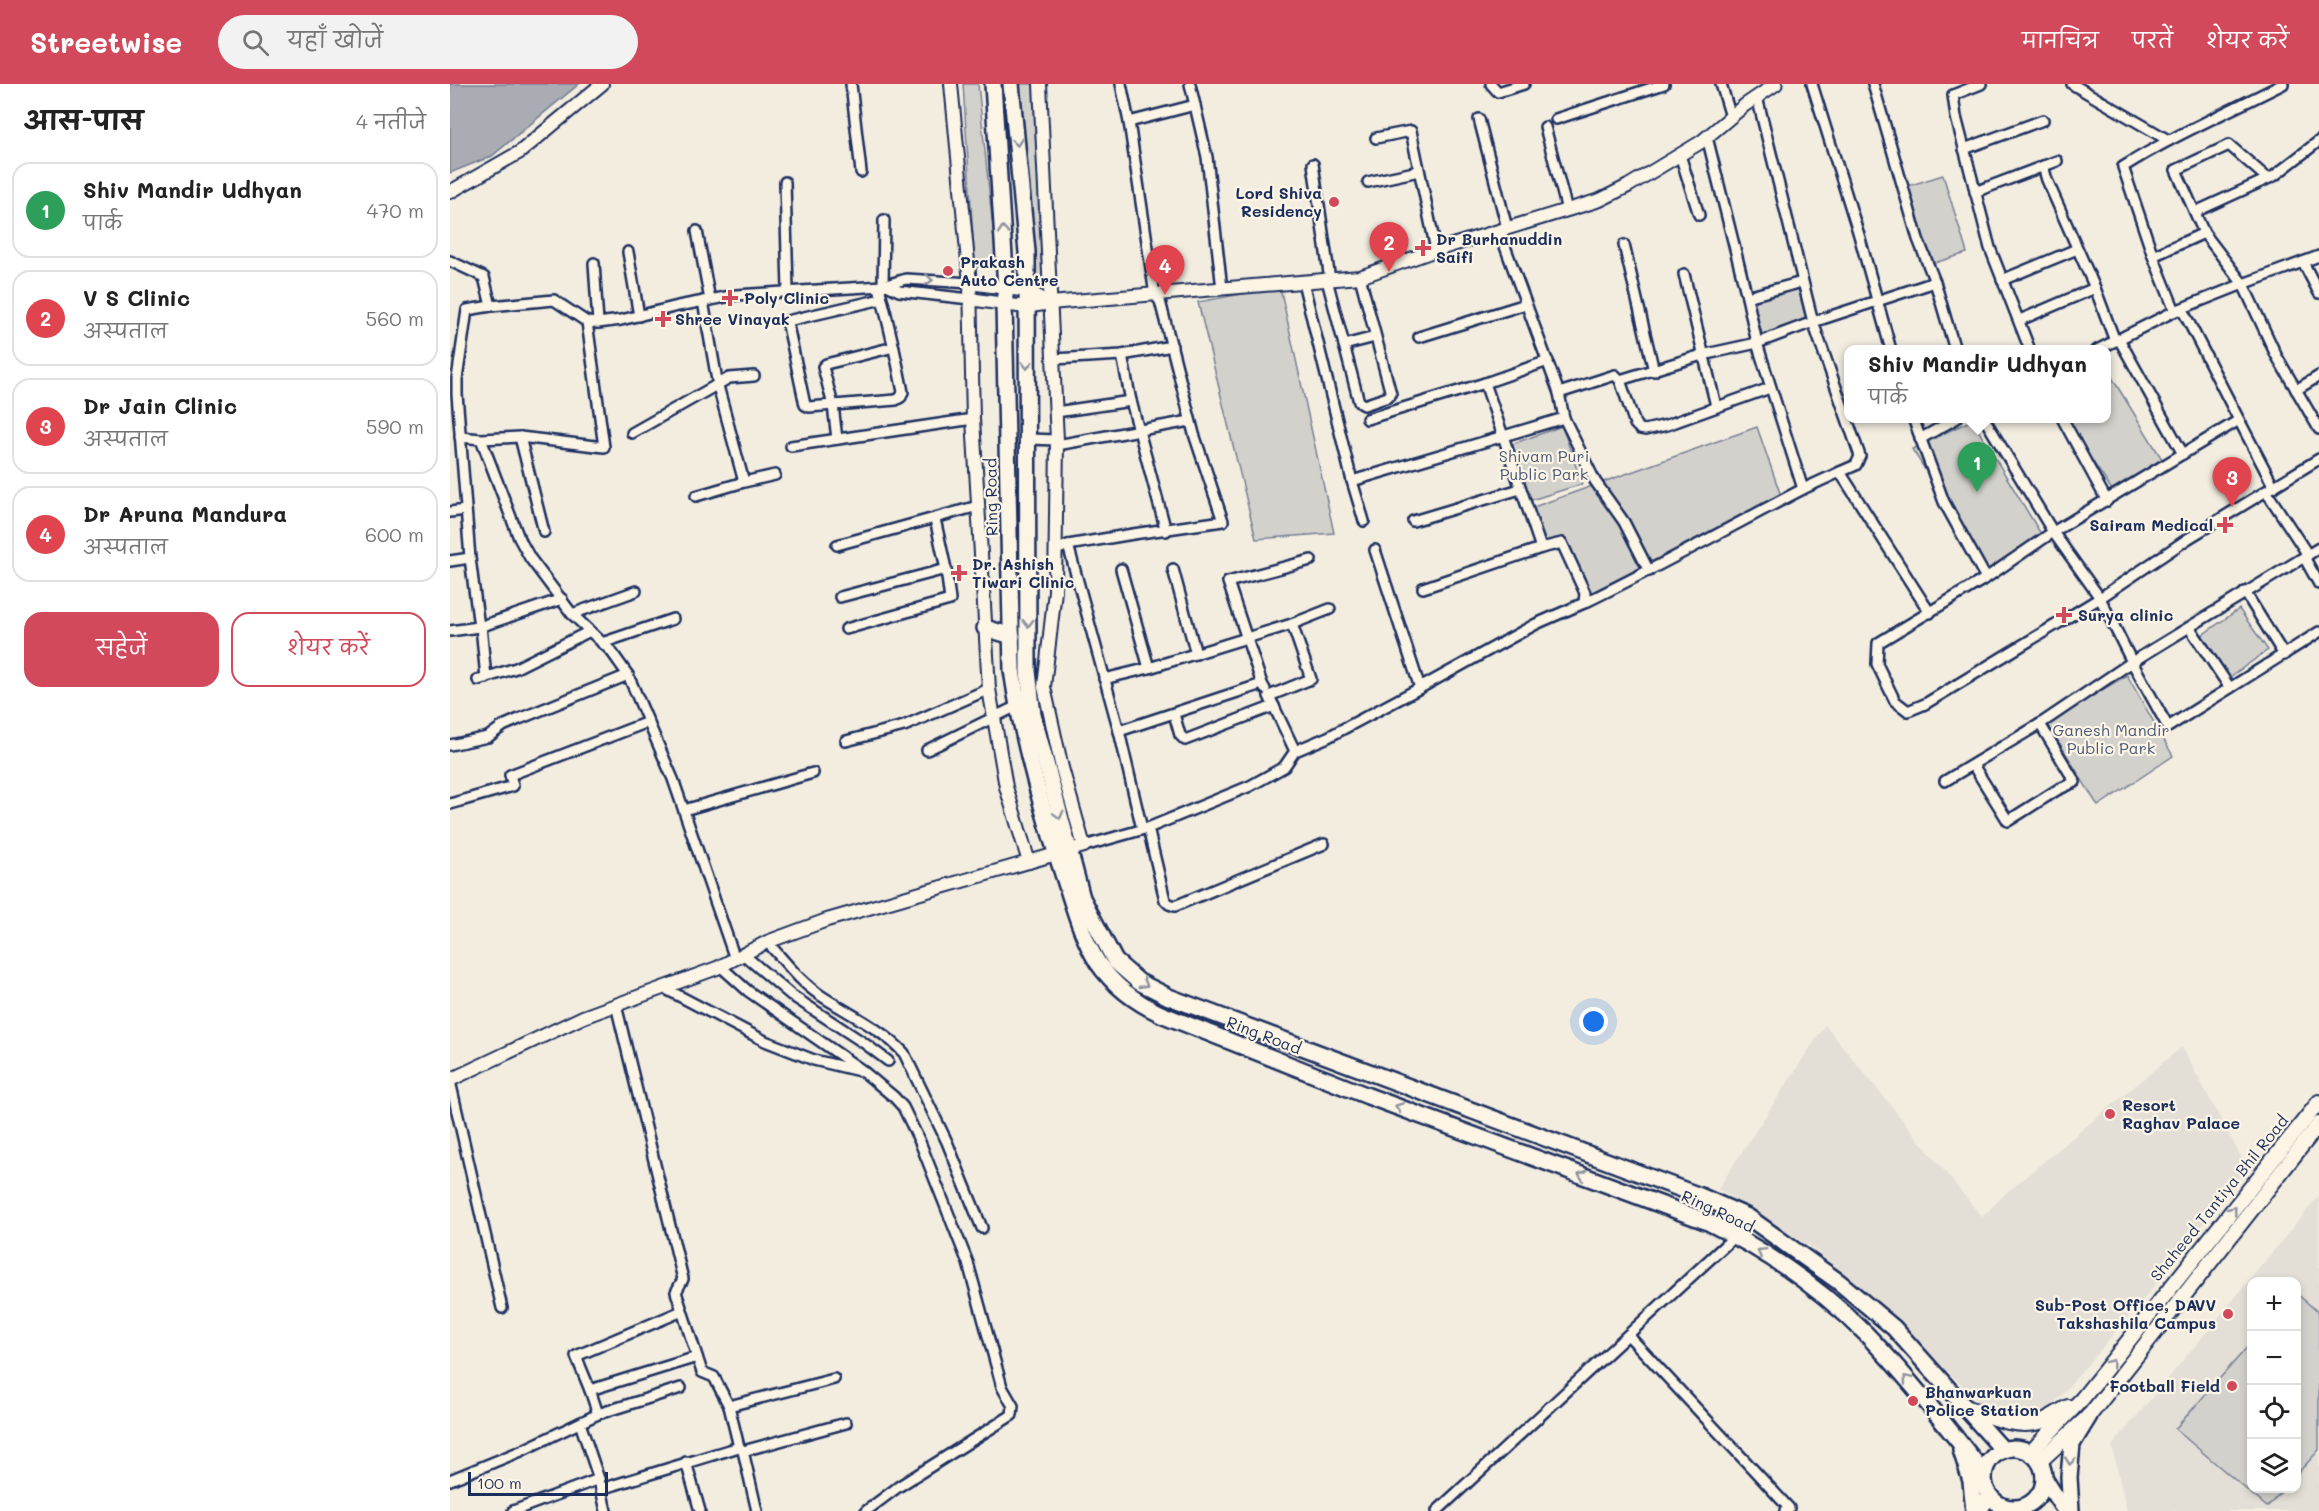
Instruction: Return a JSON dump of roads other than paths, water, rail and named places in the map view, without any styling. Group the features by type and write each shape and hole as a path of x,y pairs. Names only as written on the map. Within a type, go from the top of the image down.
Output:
{"main road":[{"path":"993,84 1006,288"},
{"name":"Ring Road","path":"1011,84 1027,252 1028,671 1033,715 1078,920 1098,962 1117,985 1139,1004 1161,1014 1357,1091 1708,1222 1735,1236 1778,1263 1826,1298 1883,1351 1984,1473"},
{"name":"Ring Road","path":"1006,288 1004,304 1012,670 1017,706 1042,806 1082,898 1115,961 1138,982 1169,997 1689,1191 1748,1216 1839,1282 1894,1328 2003,1450"},
{"path":"985,628 1012,636"},
{"name":"Shaheed Tantiya Bhil Road","path":"2035,1458 2082,1399 2211,1248 2319,1102"},
{"path":"2072,1511 2069,1477 2072,1444 2089,1416 2211,1248 2319,1124"},
{"path":"1966,1407 1996,1419 2021,1424 2043,1421 2082,1399"},
{"path":"2035,1458 2089,1416"},
{"path":"1957,1440 1971,1481 1974,1511"},
{"path":"2043,1478 2037,1497 2022,1509 2002,1509 1989,1495 1984,1473 1991,1459 2003,1450 2017,1448 2035,1458 2043,1478 2065,1511"},
{"path":"1979,1511 1989,1495"}],"street":[{"path":"450,192 520,152 602,84"},
{"path":"851,84 861,172"},
{"path":"951,84 970,283 973,419 989,689 1006,787 1029,862"},
{"path":"1040,84 1062,548 1044,687 1062,768 1084,846"},
{"path":"1062,548 1223,521 1190,421 1160,302 1155,295 1129,122 1121,84"},
{"path":"1190,84 1207,157 1222,289"},
{"path":"1491,84 1498,92 1524,84"},
{"path":"1556,119 1664,84"},
{"path":"1721,84 1731,117"},
{"path":"590,631 516,668 482,679 480,627 470,558 460,436 454,395 467,310 554,300 587,322 598,322 639,316 735,295 883,286 906,279 1006,288 1026,299 1050,303 1360,277 1436,250 1600,200 1680,155 1776,84"},
{"path":"1812,84 1890,345"},
{"path":"1873,84 1918,239 1935,282 1954,345"},
{"path":"1981,84 1953,95 1964,149 1990,248 2028,345"},
{"path":"2072,84 2168,140"},
{"path":"2283,84 2208,123 2168,140 2123,167 2153,256 2179,310 2239,420 2270,489 2319,584"},
{"path":"1757,97 1813,322 1844,410"},
{"path":"1129,122 1195,105"},
{"path":"1479,119 1503,229 1526,304 1559,393 1564,418 1595,481 1623,522 1649,572"},
{"path":"1964,149 2043,120"},
{"path":"1545,127 1567,210"},
{"path":"1376,138 1411,131 1436,250"},
{"path":"1707,137 1757,343 1803,489"},
{"path":"2195,212 2274,176 2319,141"},
{"path":"2267,178 2229,145 2176,170 2204,233 2243,284 2276,354 2319,429"},
{"path":"1680,155 1699,215"},
{"path":"1975,192 2057,161"},
{"path":"1313,164 1329,280 1359,402 1364,405 1388,397 1390,394 1360,277"},
{"path":"2043,166 2117,340 2183,454"},
{"path":"1368,182 1419,171"},
{"path":"785,182 788,290"},
{"path":"882,299 787,321 805,405 809,407 901,398 903,392 882,299 884,220"},
{"path":"697,231 718,386 744,482"},
{"path":"2153,256 2204,233"},
{"path":"1624,245 1654,370"},
{"path":"2002,280 2077,249"},
{"path":"627,252 639,316"},
{"path":"2107,345 2179,310 2319,256"},
{"path":"450,261 484,277 491,306"},
{"path":"2303,262 2319,293"},
{"path":"594,263 598,322"},
{"path":"1684,274 1716,406"},
{"path":"1303,282 1364,521"},
{"path":"1747,297 1802,282"},
{"path":"1620,380 1702,355 1757,343 1935,282"},
{"path":"883,286 899,291 1004,304 1026,299"},
{"path":"2020,320 2095,288"},
{"path":"1419,337 1526,304"},
{"path":"460,436 481,439 519,437 604,447 587,322"},
{"path":"1344,345 1376,337"},
{"path":"1054,359 1122,355 1172,346"},
{"path":"837,439 833,405 823,366 894,347"},
{"path":"1122,355 1131,401 1166,531"},
{"path":"1367,419 1548,361"},
{"path":"1559,393 1615,375 1620,380 1635,424 1640,429 1667,425 1770,388"},
{"path":"632,433 729,378 754,376"},
{"path":"2296,390 2319,376"},
{"path":"1485,382 1501,436 1541,548"},
{"path":"1056,412 1131,401"},
{"path":"1352,481 1564,418"},
{"path":"791,446 973,419"},
{"path":"2239,420 2053,532 1986,578 1878,643 1877,663 1894,701 1908,711 1925,704 2100,598 2189,538 2319,459"},
{"path":"1028,439 1057,442 1139,431 1190,421"},
{"path":"502,1308 450,1080 584,1017 720,966 767,942 827,920 1145,829 1250,786 1284,767 1295,751 1328,737 1536,624 1649,572 1692,546 1803,489 1856,465 1860,456 1848,423"},
{"path":"1915,423 1944,502 1986,578"},
{"path":"1920,439 1948,423"},
{"path":"1987,423 2053,532 2100,598 2168,727 2319,632"},
{"path":"2065,423 2107,501"},
{"path":"519,437 544,532"},
{"path":"481,439 519,538 530,558 572,614 602,643 628,675 674,779 740,957 888,1061"},
{"path":"1840,472 1930,613"},
{"path":"696,496 775,475"},
{"path":"1413,521 1520,489"},
{"path":"837,545 978,506"},
{"path":"450,512 466,510"},
{"path":"846,629 947,602 950,596 935,519"},
{"path":"1424,588 1562,543 1585,593 1584,603"},
{"path":"1062,548 1119,731 1165,900 1175,906 1324,844"},
{"path":"1945,781 2040,724 2132,662 2319,548"},
{"path":"1375,550 1420,688"},
{"path":"450,561 470,558"},
{"path":"1295,751 1262,684 1228,582 1311,560"},
{"path":"840,597 946,569"},
{"path":"1121,569 1149,668"},
{"path":"1173,569 1196,654"},
{"path":"572,614 636,591"},
{"path":"2245,592 2284,655"},
{"path":"450,631 480,627 562,599"},
{"path":"1104,680 1246,639 1330,609"},
{"path":"602,643 673,619"},
{"path":"1269,696 1311,679 1292,624"},
{"path":"2190,628 2230,688"},
{"path":"450,746 488,737 503,726 628,675"},
{"path":"1119,731 1262,684"},
{"path":"846,741 904,726 989,689"},
{"path":"927,750 1017,706"},
{"path":"1174,714 1180,735 1185,740 1274,706"},
{"path":"450,804 513,786 510,775 648,722"},
{"path":"1973,765 2008,820 2057,790 2075,782 2040,724"},
{"path":"684,810 813,773"},
{"path":"767,942 802,981 893,1041 904,1053 947,1142 982,1227"},
{"path":"720,966 748,991 864,1072 903,1107 921,1142 968,1263 1002,1387 1013,1406 1012,1414 1003,1422 898,1487 866,1511"},
{"path":"664,988 765,1041 814,1060 864,1072"},
{"path":"616,1005 683,1280 676,1292 702,1372 714,1377 729,1406 757,1511"},
{"path":"1437,1511 1735,1236"},
{"path":"598,1414 576,1356 682,1311"},
{"path":"1628,1335 1788,1510"},
{"path":"590,1390 697,1357"},
{"path":"729,1406 834,1379"},
{"path":"450,1480 521,1451 598,1414 681,1388"},
{"path":"580,1423 599,1479 606,1511"},
{"path":"601,1489 686,1462 846,1423"},
{"path":"686,1462 700,1511"},
{"path":"513,1511 599,1479"}],"place":[{"name":"Lord Shiva Residency","path":"1334,202"},
{"name":"Dr Burhanuddin Saifi","path":"1423,248"},
{"name":"Prakash Auto Centre","path":"948,271"},
{"name":"V S Clinic","path":"1389,272"},
{"name":"Dr Aruna Mandura","path":"1165,295"},
{"name":"Poly Clinic","path":"730,298"},
{"name":"Shree Vinayak","path":"663,319"},
{"name":"Shiv Mandir Udhyan","path":"1977,492"},
{"name":"Dr Jain Clinic","path":"2232,507"},
{"name":"Sairam Medical","path":"2225,525"},
{"name":"Dr. Ashish Tiwari Clinic","path":"959,573"},
{"name":"Surya clinic","path":"2064,615"},
{"name":"Resort Raghav Palace","path":"2110,1114"},
{"name":"Sub-Post Office, DAVV Takshashila Campus","path":"2228,1314"},
{"name":"Football Field","path":"2232,1386"},
{"name":"Bhanwarkuan Police Station","path":"1913,1401"}],"park label":[{"name":"Shivam Puri Public Park","path":"1544,465"},
{"name":"Ganesh Mandir Public Park","path":"2111,739"}]}
